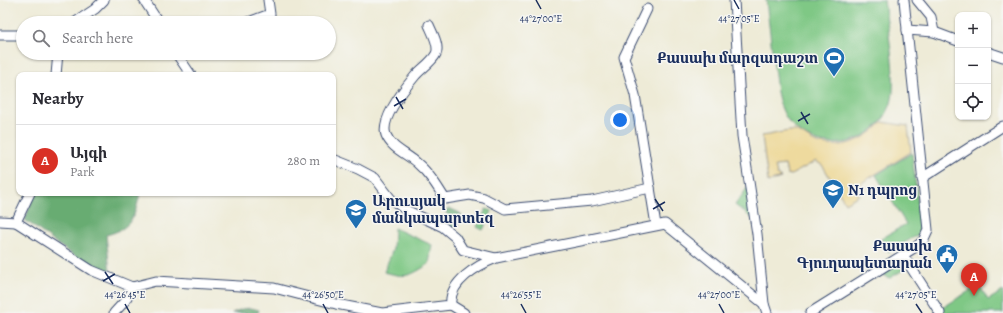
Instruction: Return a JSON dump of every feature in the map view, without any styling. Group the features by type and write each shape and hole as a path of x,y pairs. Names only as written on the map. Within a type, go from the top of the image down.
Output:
{"street":[{"path":"84,16 95,9 104,0"},
{"path":"144,0 154,16"},
{"path":"265,16 270,14 268,0"},
{"path":"734,0 742,136 757,234 766,308"},
{"path":"810,313 923,241 928,230 904,0"},
{"path":"917,0 931,17 934,32"},
{"path":"647,10 624,57 635,95 656,225"},
{"path":"429,25 437,47 436,54 415,76 398,100 390,112 385,129 392,145 416,162 428,174 445,199 470,195 484,198 505,209 592,201 650,188"},
{"path":"907,30 934,32 955,40"},
{"path":"0,35 16,36"},
{"path":"991,53 1003,57"},
{"path":"56,72 57,60"},
{"path":"181,60 189,72"},
{"path":"922,178 1003,126"},
{"path":"336,160 358,169 374,178 391,199 406,210 443,227 455,237 463,250 496,258"},
{"path":"16,222 29,196"},
{"path":"0,221 16,222 90,270 132,287 156,281 274,288 336,304 382,313 451,305 464,313"},
{"path":"451,305 450,299 453,291 460,282 484,263 496,258 665,224 766,308"},
{"path":"903,255 940,313"},
{"path":"114,313 125,301 132,287"}],"green space":[{"name":"Քասախ մարզադաշտ","path":"766,0 884,0 893,68 893,94 891,103 884,117 875,128 863,137 849,142 820,142 806,136 794,127 788,120 783,111 777,92"},
{"path":"912,153 920,224 919,234 889,252 881,239 906,224 876,175"},
{"path":"748,187 756,221 735,205"},
{"path":"33,196 139,196 134,215 130,221 121,229 106,235 110,272 102,271 80,259 25,220"},
{"path":"449,208 460,213 462,217 457,227 452,230 449,225 452,221 445,211"},
{"path":"486,209 492,211 483,230 477,227"},
{"path":"394,228 432,245 429,264 412,274 403,276 384,272 393,249"},
{"path":"899,263 904,264 903,270 890,278 884,276 885,272"},
{"path":"979,285 988,300 1003,291 1003,313 945,313 942,308"},
{"path":"251,308 259,310 258,313 232,313 242,309"}],"sand":[{"path":"882,122 908,126 911,152 855,187 859,195 845,203 823,166 816,161 791,175 787,174 785,165 775,166 777,175 781,178 768,182 762,136 796,131 815,142 824,145 843,145 860,139 876,129"}],"place":[{"name":"Քասախ մարզադաշտ","path":"834,78"},
{"name":"N1 դպրոց","path":"833,210"},
{"name":"Արուսյակ մանկապարտեզ","path":"356,230"},
{"name":"Քասախ Գյուղապետարան","path":"947,274"},
{"name":"Այգի","path":"974,296"}]}
